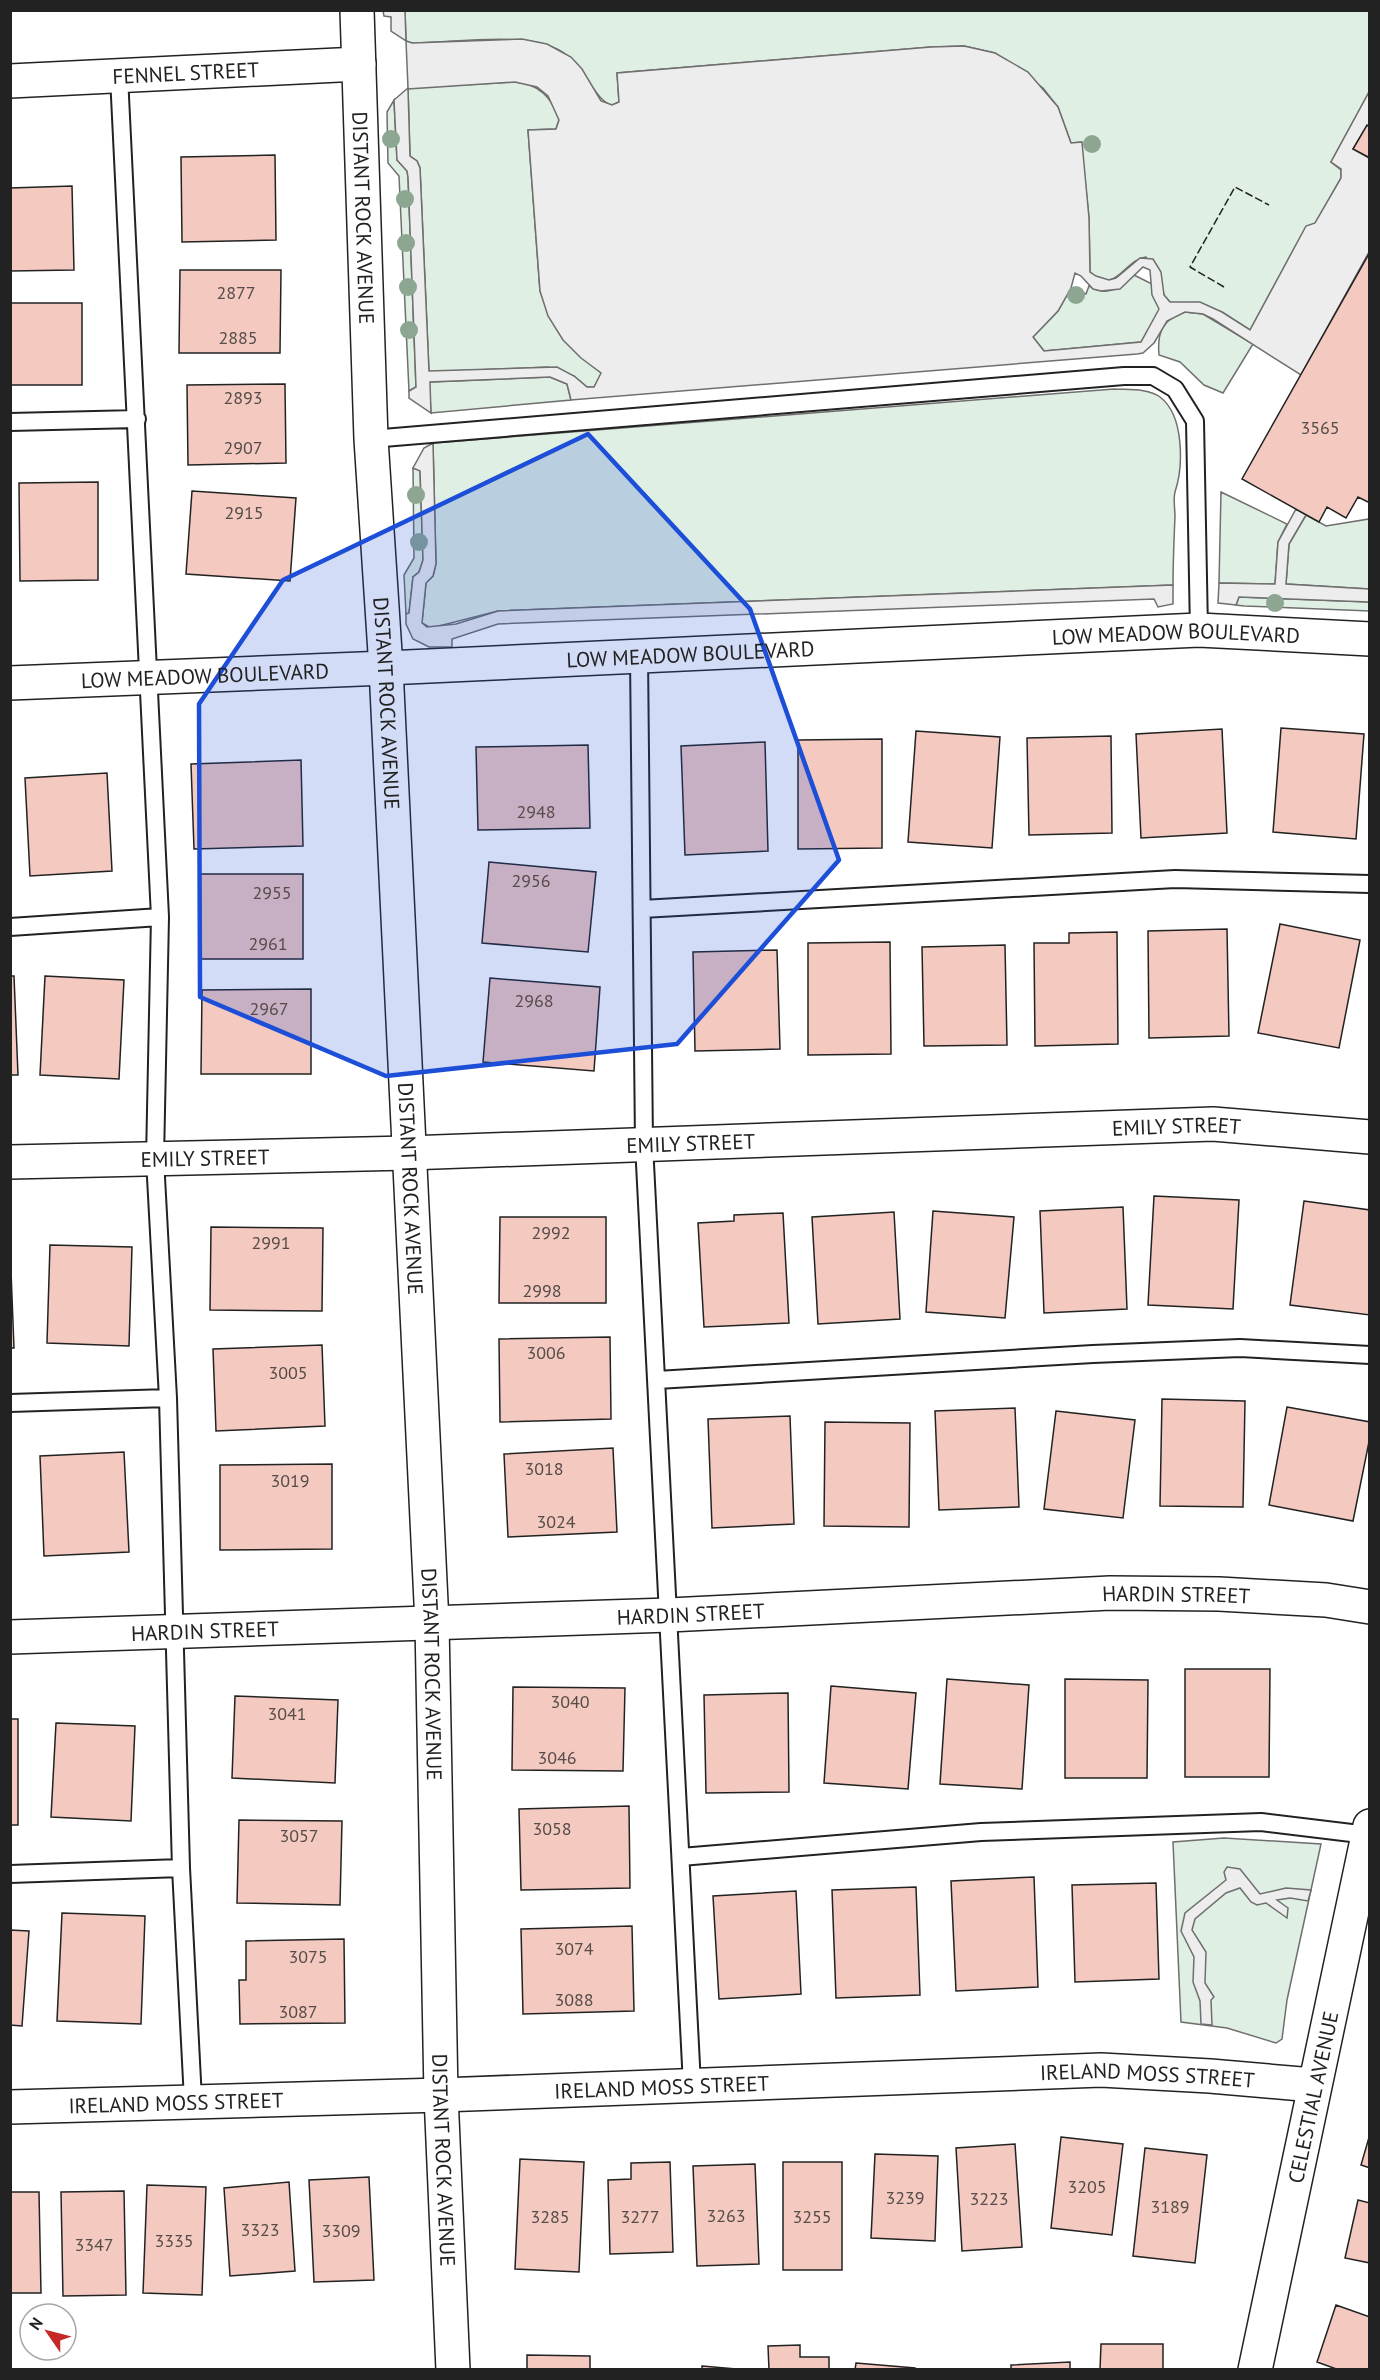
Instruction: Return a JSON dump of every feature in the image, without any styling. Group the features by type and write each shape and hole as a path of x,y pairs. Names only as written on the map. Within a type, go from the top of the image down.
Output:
{"street":[{"name":"DISTANT ROCK AVENUE","path":"357,10 371,439 386,668 432,1623 441,2095 453,2370"},
{"name":"FENNEL STREET","path":"10,81 359,64"},
{"name":"LOW MEADOW BOULEVARD","path":"10,683 1199,630 1370,639"},
{"name":"EMILY STREET","path":"10,1162 408,1153 1213,1124 1370,1137"},
{"name":"HARDIN STREET","path":"10,1637 669,1615 1110,1593 1219,1594 1326,1600 1370,1608"},
{"name":"CELESTIAL AVENUE","path":"1255,2370 1313,2085 1369,1830"},
{"name":"IRELAND MOSS STREET","path":"10,2107 193,2100 441,2095 1101,2070 1313,2085"}],"lane":[{"path":"119,76 160,917 155,1159 168,1398 181,1868 193,2100"},
{"path":"371,439 1112,377 1153,376 1175,389 1195,421 1199,630"},
{"path":"10,422 137,419"},
{"path":"639,656 644,1144 692,2085"},
{"path":"642,909 1175,879 1370,884"},
{"path":"10,927 160,917"},
{"path":"657,1380 1093,1354 1240,1348 1370,1355"},
{"path":"10,1403 168,1398"},
{"path":"681,1857 981,1832 1250,1822 1369,1830"},
{"path":"10,1874 181,1868"}],"highlighted area":[{"path":"588,434 750,609 839,860 677,1044 386,1076 200,997 199,704 283,580"}],"green space":[{"path":"405,11 1369,11 1369,92 1331,162 1341,170 1341,178 1315,224 1306,227 1250,330 1222,312 1170,302 1164,295 1146,257 1138,259 1114,279 1099,278 1090,272 1089,218 1081,142 1071,143 1058,107 1043,88 995,53 964,46 931,47 617,73 619,102 612,105 600,97 575,64 559,50 545,44 509,39 412,43 406,41"},
{"path":"515,82 531,86 543,93 553,105 559,120 556,129 528,130 540,291 550,315 564,337 581,356 602,373 594,387 587,387 574,376 548,367 429,372 420,168 417,161 410,156 408,88"},
{"path":"394,100 397,160 407,171 408,177 416,387 409,391 399,176 388,163 387,112"},
{"path":"1134,275 1152,284 1160,309 1141,342 1044,351 1033,337 1058,311 1071,288 1086,294 1089,286 1108,291 1119,287"},
{"path":"1185,312 1203,314 1253,344 1223,393 1204,385 1180,362 1159,355 1160,334 1166,323"},
{"path":"550,377 567,384 571,400 431,413 429,382"},
{"path":"1114,389 1144,391 1160,397 1174,416 1178,429 1180,470 1174,498 1173,585 498,611 431,628 422,623 426,583 433,576 436,564 433,443"},
{"path":"413,468 420,470 423,560 419,572 413,577 409,613 406,614 404,575 414,558"},
{"path":"1221,492 1287,524 1278,542 1275,584 1219,583"},
{"path":"1306,515 1326,526 1369,519 1369,589 1286,584 1289,544"},
{"path":"1239,597 1369,602 1370,611 1236,605"},
{"path":"1224,1838 1321,1844 1287,2000 1282,2039 1276,2043 1227,2028 1181,2022 1173,1842"}],"shaded area":[{"path":"383,11 405,11 406,41 391,31 391,17 384,16"},
{"path":"522,39 547,44 571,57 582,69 601,101 612,105 619,102 617,73 931,47 964,46 995,53 1028,72 1058,107 1071,143 1082,142 1089,218 1090,272 1109,280 1116,278 1140,258 1153,259 1161,272 1164,295 1170,302 1200,302 1222,312 1250,330 1306,226 1315,223 1341,178 1341,169 1331,162 1369,92 1369,127 1367,126 1353,149 1369,158 1369,252 1301,375 1213,319 1203,314 1185,312 1167,321 1154,343 1143,353 1137,354 571,400 567,384 550,377 430,382 431,413 409,398 409,391 416,387 408,177 407,171 397,160 394,100 408,88 406,41 412,43","holes":["515,82 537,87 548,96 559,120 556,129 528,130 540,291 548,316 563,340 601,373 594,387 587,387 574,376 557,367 429,371 420,168 417,161 410,156 408,89","1143,267 1150,270 1152,295 1159,309 1141,342 1044,351 1033,337 1058,311 1071,288 1075,273 1093,289 1101,291 1120,289"]},
{"path":"433,443 436,564 433,576 426,583 422,623 427,627 456,624 498,611 1173,585 1173,604 1158,607 1154,599 498,624 452,639 452,647 429,647 413,639 406,624 406,614 409,613 413,577 419,572 423,560 420,471 413,468 424,448"},
{"path":"1296,509 1306,515 1289,544 1286,584 1369,589 1369,602 1239,597 1236,605 1218,603 1219,583 1275,584 1278,542"},
{"path":"1227,1867 1240,1869 1260,1894 1286,1888 1311,1890 1308,1901 1290,1898 1277,1900 1288,1908 1287,1918 1266,1903 1257,1905 1251,1902 1240,1888 1226,1893 1195,1919 1192,1930 1206,1952 1205,1983 1214,1997 1211,2000 1212,2025 1201,2024 1200,2001 1193,1982 1194,1957 1181,1931 1185,1913 1226,1880 1224,1872"}],"building":[{"path":"1367,125 1370,127 1370,158 1353,149"},
{"path":"275,155 276,240 182,242 181,157"},
{"path":"72,186 74,270 10,271 10,188"},
{"path":"1370,252 1370,503 1358,497 1346,518 1327,507 1319,522 1242,479"},
{"path":"180,270 281,270 280,353 179,353"},
{"path":"10,303 82,303 82,385 10,385"},
{"path":"285,384 286,463 188,465 187,385"},
{"path":"98,482 98,580 20,581 19,483"},
{"path":"192,491 296,498 290,581 186,574"},
{"path":"1281,728 1364,734 1356,839 1273,832"},
{"path":"1222,729 1227,833 1141,838 1136,734"},
{"path":"916,731 1000,737 992,848 908,842"},
{"path":"1111,736 1112,833 1029,835 1027,738"},
{"path":"882,739 882,848 798,849 798,740"},
{"path":"765,742 768,851 685,855 681,746"},
{"path":"588,745 590,828 478,830 476,747"},
{"path":"301,760 303,846 194,849 191,764"},
{"path":"107,773 112,871 30,876 25,778"},
{"path":"489,862 596,872 588,952 482,943"},
{"path":"199,874 303,874 303,959 199,959"},
{"path":"1280,924 1360,940 1339,1048 1258,1033"},
{"path":"1227,929 1229,1036 1149,1038 1148,931"},
{"path":"1117,932 1118,1044 1035,1046 1034,943 1069,943 1069,933"},
{"path":"890,942 891,1054 808,1055 808,943"},
{"path":"1005,945 1007,1045 924,1046 922,947"},
{"path":"777,950 780,1049 695,1051 693,952"},
{"path":"10,976 14,976 18,1075 10,1075"},
{"path":"45,976 124,980 119,1079 40,1075"},
{"path":"490,978 600,987 594,1071 483,1062"},
{"path":"311,989 311,1074 201,1074 202,990"},
{"path":"1154,1196 1239,1200 1233,1309 1148,1305"},
{"path":"1304,1201 1370,1210 1370,1315 1290,1305"},
{"path":"1123,1207 1127,1309 1044,1313 1040,1211"},
{"path":"933,1211 1014,1217 1005,1318 926,1312"},
{"path":"894,1212 900,1319 818,1324 812,1217"},
{"path":"783,1213 789,1323 704,1327 698,1223 734,1221 734,1215"},
{"path":"500,1217 606,1217 606,1303 499,1303"},
{"path":"211,1227 323,1228 322,1311 210,1310"},
{"path":"10,1245 14,1348 10,1348"},
{"path":"50,1245 132,1247 129,1346 47,1343"},
{"path":"610,1337 611,1419 500,1422 499,1339"},
{"path":"322,1345 325,1426 216,1431 213,1349"},
{"path":"1162,1399 1245,1401 1243,1507 1160,1506"},
{"path":"1287,1407 1370,1422 1370,1437 1353,1521 1269,1505"},
{"path":"1015,1408 1019,1507 939,1510 935,1411"},
{"path":"1056,1411 1135,1420 1123,1518 1044,1509"},
{"path":"790,1416 794,1524 712,1528 708,1419"},
{"path":"825,1422 910,1423 909,1527 824,1526"},
{"path":"613,1448 617,1532 508,1537 504,1454"},
{"path":"124,1452 129,1552 44,1556 40,1456"},
{"path":"332,1464 332,1549 220,1550 220,1465"},
{"path":"1185,1669 1270,1669 1269,1777 1185,1777"},
{"path":"947,1679 1029,1685 1022,1789 940,1784"},
{"path":"1065,1679 1148,1680 1147,1778 1065,1778"},
{"path":"831,1686 916,1693 908,1789 824,1783"},
{"path":"513,1687 625,1688 623,1771 512,1770"},
{"path":"788,1693 789,1792 706,1793 704,1695"},
{"path":"235,1696 338,1700 335,1783 232,1778"},
{"path":"10,1719 18,1719 18,1825 10,1825"},
{"path":"56,1723 135,1726 131,1821 51,1817"},
{"path":"629,1806 630,1888 521,1890 519,1809"},
{"path":"239,1820 342,1821 340,1905 237,1903"},
{"path":"1034,1877 1038,1987 956,1991 951,1881"},
{"path":"1156,1883 1159,1979 1075,1982 1072,1885"},
{"path":"916,1887 920,1995 836,1998 832,1890"},
{"path":"796,1891 801,1994 719,1999 713,1896"},
{"path":"62,1913 145,1916 141,2024 57,2021"},
{"path":"632,1926 634,2011 523,2014 521,1929"},
{"path":"10,1930 29,1931 22,2026 10,2025"},
{"path":"344,1939 345,2023 240,2024 239,1980 246,1980 246,1941"},
{"path":"1370,2134 1370,2168 1361,2165"},
{"path":"1061,2137 1123,2144 1112,2235 1051,2228"},
{"path":"1015,2144 1022,2247 962,2251 956,2148"},
{"path":"1145,2148 1207,2155 1195,2263 1133,2256"},
{"path":"875,2154 938,2156 935,2241 871,2238"},
{"path":"520,2159 584,2162 579,2272 515,2269"},
{"path":"670,2162 673,2252 610,2254 608,2180 631,2179 631,2163"},
{"path":"783,2162 842,2162 842,2270 783,2270"},
{"path":"755,2164 759,2264 697,2266 693,2166"},
{"path":"369,2177 374,2280 314,2282 309,2180"},
{"path":"289,2182 295,2271 230,2276 224,2188"},
{"path":"147,2185 206,2187 202,2295 143,2293"},
{"path":"124,2191 126,2295 63,2296 61,2192"},
{"path":"10,2192 39,2192 41,2293 10,2293"},
{"path":"1358,2200 1370,2203 1370,2263 1345,2258"},
{"path":"1336,2305 1370,2317 1370,2370 1339,2370 1317,2362"},
{"path":"1101,2344 1163,2344 1163,2370 1100,2370"},
{"path":"800,2345 800,2357 829,2357 829,2370 769,2370 768,2346"},
{"path":"527,2355 590,2356 590,2370 527,2370"},
{"path":"1070,2362 1070,2370 1011,2370 1011,2365"},
{"path":"856,2363 915,2368 915,2370 855,2370"},
{"path":"702,2366 748,2370 702,2370"}],"fence":[{"path":"1224,287 1190,267 1235,187 1269,205"}]}
